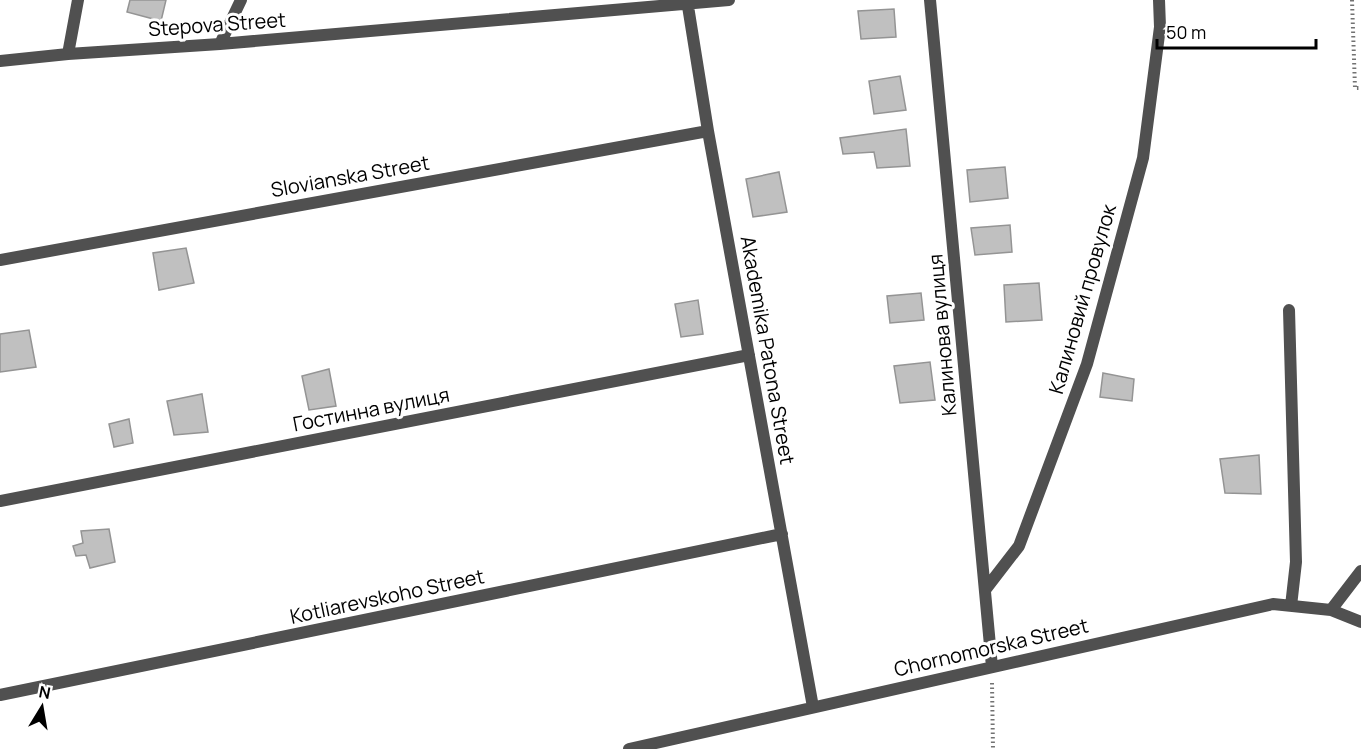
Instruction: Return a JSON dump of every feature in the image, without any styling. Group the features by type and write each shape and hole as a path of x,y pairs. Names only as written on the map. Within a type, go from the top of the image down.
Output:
{"street":[{"path":"68,54 78,0"},
{"path":"220,44 241,0"},
{"name":"Stepova Street","path":"0,61 729,0"},
{"name":"Калинова вулиця","path":"930,0 992,667"},
{"name":"Калиновий провулок","path":"985,590 1019,546 1087,364 1143,158 1160,27 1159,0"},
{"name":"Akademika Patona Street","path":"687,2 708,131 813,707"},
{"name":"Slovianska Street","path":"0,260 708,131"},
{"path":"1289,310 1296,562 1291,606"},
{"name":"Гостинна вулиця","path":"0,501 749,355"},
{"name":"Kotliarevskoho Street","path":"0,695 782,534"},
{"path":"1331,610 1361,572"},
{"name":"Chornomorska Street","path":"629,749 1273,604 1331,610 1361,622"}],"path":[{"path":"1352,0 1354,88 1361,88"},
{"path":"992,667 993,749"}],"building":[{"path":"130,0 166,0 161,21 127,12"},
{"path":"894,9 896,37 861,39 858,11"},
{"path":"900,76 906,110 874,114 869,81"},
{"path":"906,129 910,166 877,168 874,152 843,154 840,138"},
{"path":"1005,167 1008,198 970,202 967,170"},
{"path":"779,172 787,212 753,217 746,179"},
{"path":"1010,225 1012,252 975,255 971,228"},
{"path":"186,248 194,283 159,290 153,253"},
{"path":"1039,283 1042,320 1006,322 1004,285"},
{"path":"921,293 924,320 890,323 887,296"},
{"path":"698,300 703,334 681,337 675,304"},
{"path":"29,330 36,367 0,372 0,334"},
{"path":"930,362 935,400 900,403 894,366"},
{"path":"329,369 336,406 309,410 302,376"},
{"path":"1103,373 1134,379 1132,401 1100,397"},
{"path":"202,394 208,432 174,435 167,401"},
{"path":"129,419 133,443 114,447 109,424"},
{"path":"1259,455 1261,494 1225,493 1220,459"},
{"path":"109,529 115,562 90,568 86,555 76,556 73,546 83,543 81,531"}]}
